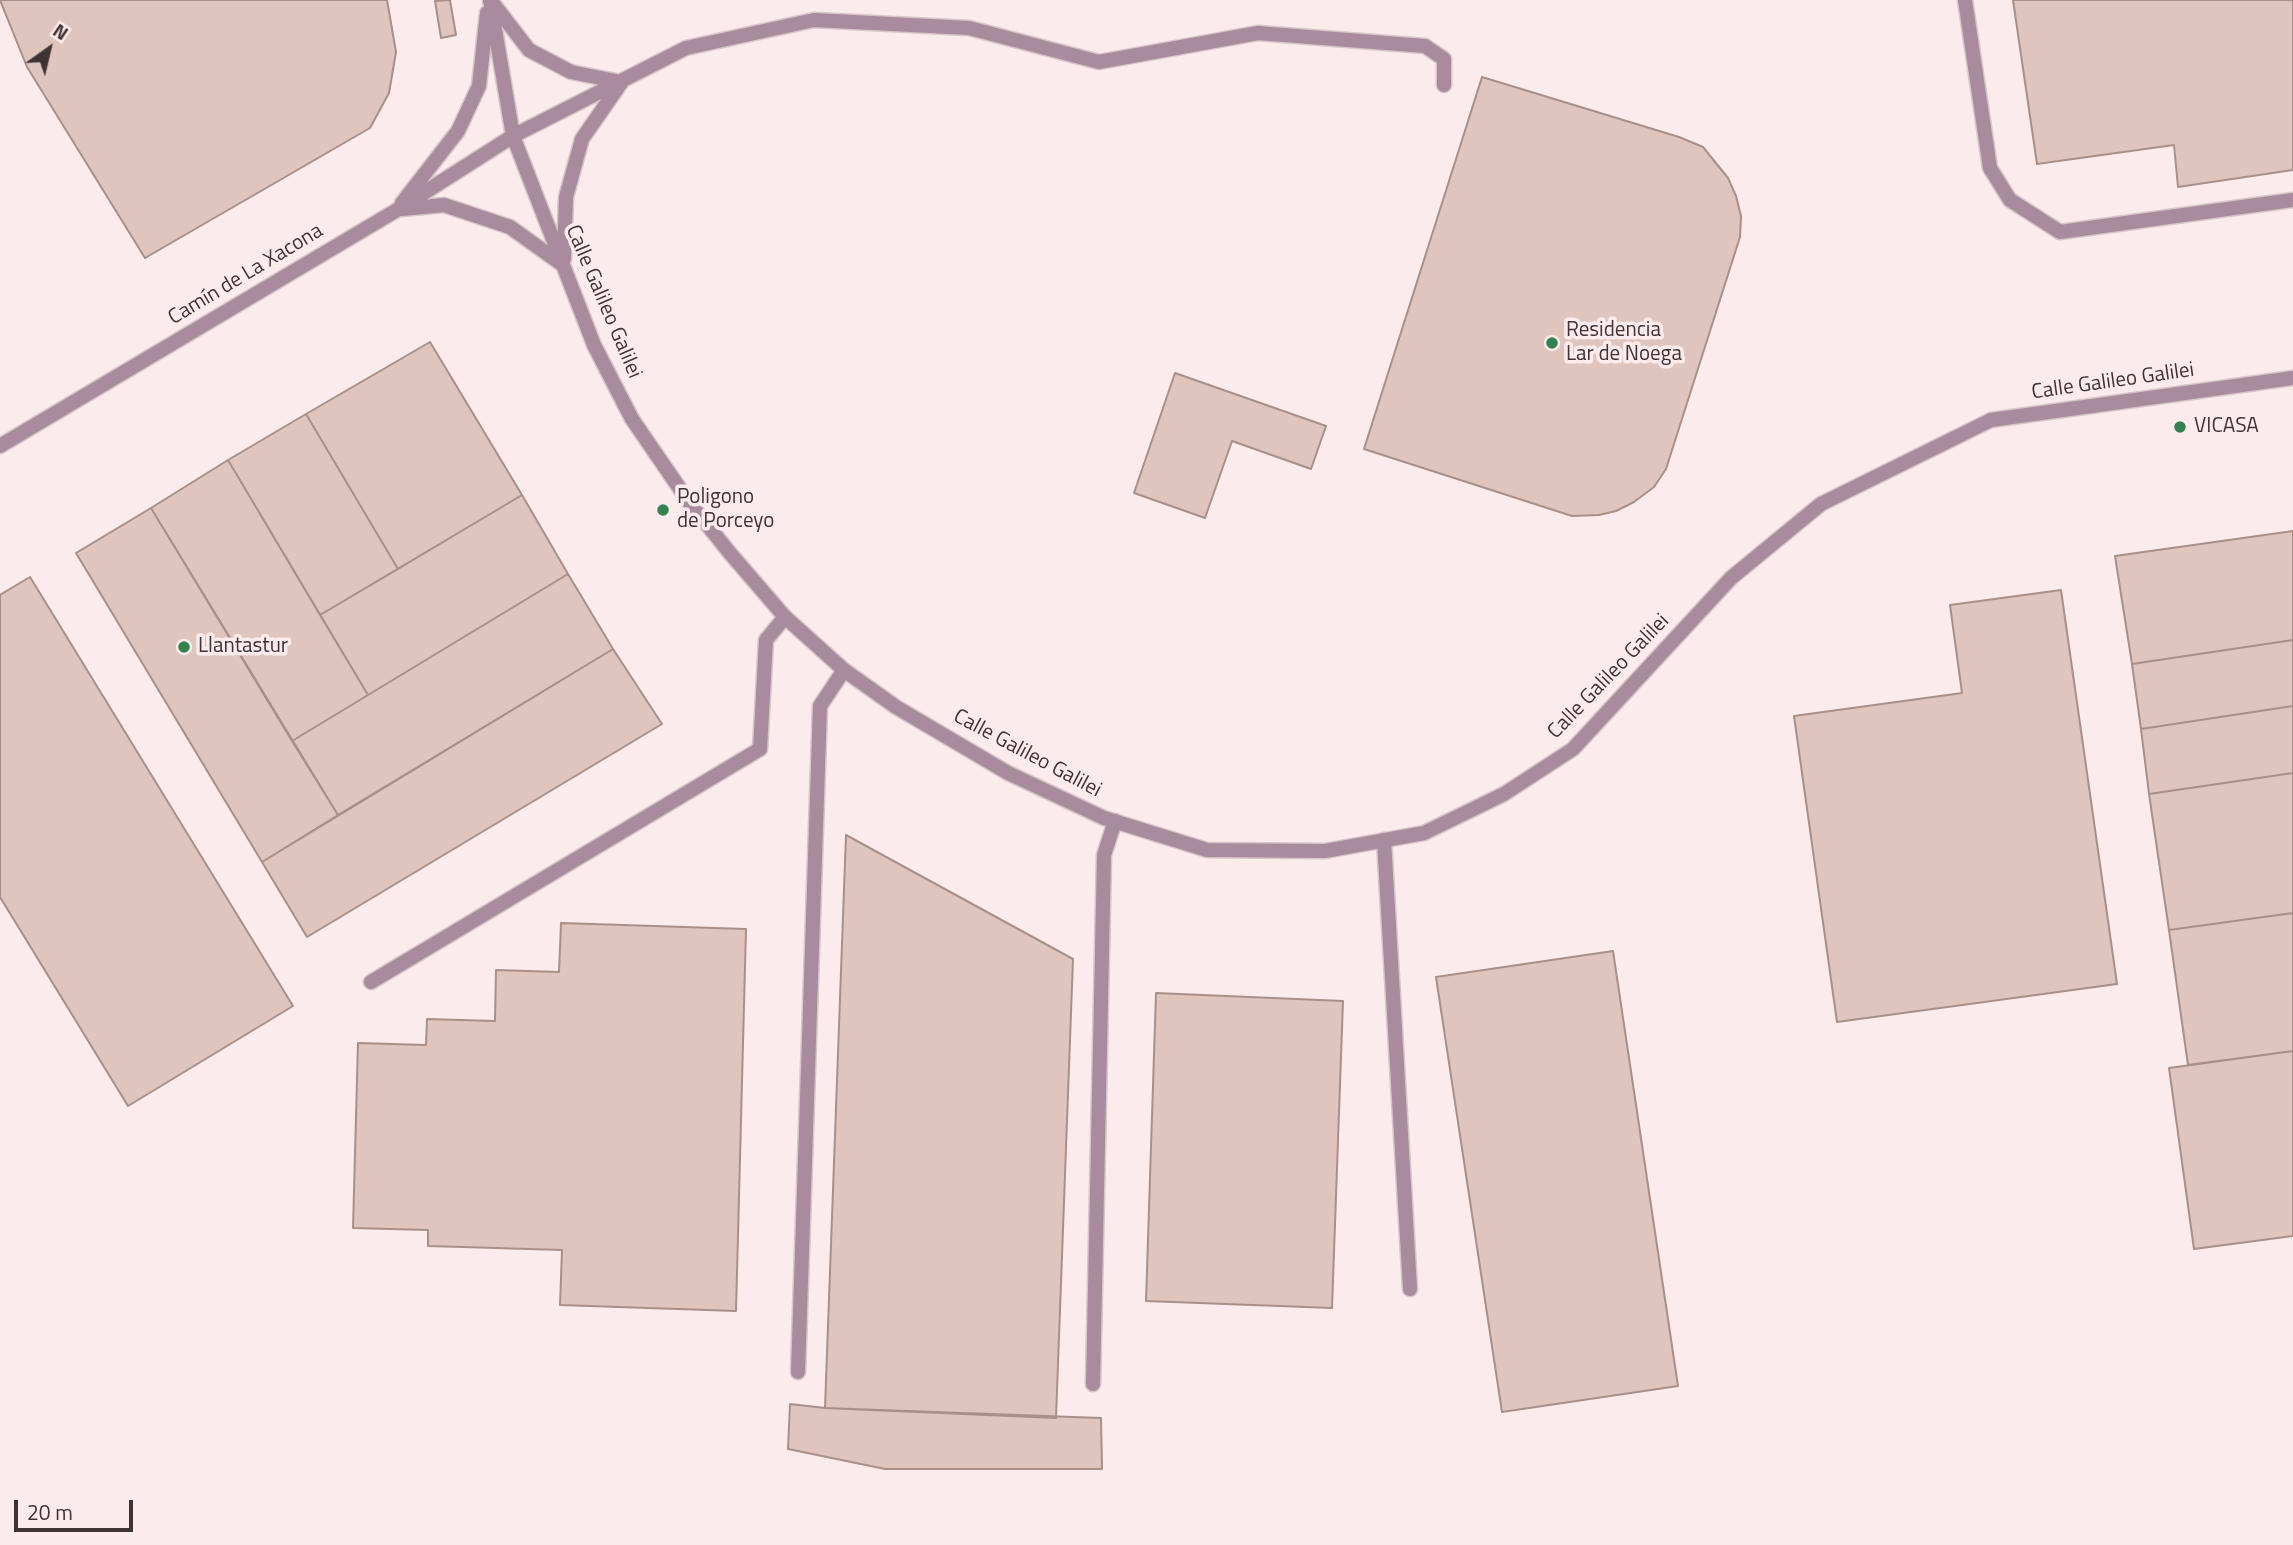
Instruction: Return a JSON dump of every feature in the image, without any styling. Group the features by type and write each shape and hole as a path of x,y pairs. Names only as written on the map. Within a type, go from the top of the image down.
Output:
{"street":[{"path":"490,0 529,50 571,72 621,82 582,139 566,197 563,265"},
{"path":"397,209 458,131 479,86 490,0"},
{"name":"Calle Galileo Galilei","path":"490,0 513,136 594,345 632,419 689,502 785,617 844,670 896,707 1008,772 1104,818 1207,850 1325,850 1424,833 1504,794 1573,749 1731,578 1821,504 1992,420 2293,377"},
{"path":"1965,0 1990,168 2010,200 2060,232 2293,200"},
{"name":"Camín de La Xacona","path":"0,446 397,209 513,136 686,48 814,20 969,28 1099,62 1258,33 1426,46 1444,59 1444,85"},
{"path":"397,209 444,205 457,209 510,227 563,265"},
{"path":"371,982 760,749 766,640 785,617"},
{"path":"798,1372 820,706 844,670"},
{"path":"1093,1384 1104,855 1115,821"},
{"path":"1384,840 1410,1289"}],"building":[{"path":"0,0 387,0 396,52 389,93 370,128 145,258 27,67"},
{"path":"450,0 456,35 441,38 435,1"},
{"path":"2013,0 2293,0 2293,170 2178,187 2174,145 2037,164"},
{"name":"Residencia Lar de Noega","path":"1482,77 1679,137 1703,147 1728,178 1736,196 1741,216 1740,237 1666,469 1654,487 1616,511 1572,516 1364,449"},
{"path":"430,342 522,495 398,569 306,414"},
{"path":"1175,373 1326,426 1311,469 1232,441 1205,518 1134,493"},
{"path":"306,414 398,569 320,615 228,460"},
{"path":"228,460 368,695 292,741 151,508"},
{"path":"522,495 568,574 368,695 320,615"},
{"name":"Llantastur","path":"151,508 338,815 262,862 76,553"},
{"path":"2293,531 2293,640 2132,664 2115,556"},
{"path":"568,574 613,649 338,815 292,741"},
{"path":"30,577 293,1006 128,1106 0,897 0,595"},
{"path":"2061,590 2117,984 1837,1022 1794,716 1962,693 1950,605"},
{"path":"2293,640 2293,706 2141,729 2132,664"},
{"path":"613,649 662,724 307,937 262,862"},
{"path":"2293,706 2293,773 2149,794 2141,729"},
{"path":"2293,773 2293,913 2169,930 2149,794"},
{"path":"846,835 1073,959 1056,1418 825,1408"},
{"path":"2293,913 2293,1051 2188,1065 2169,930"},
{"path":"561,923 746,929 736,1311 560,1305 562,1250 428,1246 428,1230 353,1228 358,1043 426,1045 427,1019 495,1021 496,970 559,972"},
{"path":"1613,951 1678,1386 1502,1412 1436,977"},
{"path":"1156,993 1343,1001 1332,1308 1146,1301"},
{"path":"2293,1051 2293,1236 2194,1249 2169,1068"},
{"path":"790,1404 825,1408 1101,1418 1102,1469 885,1469 788,1449"}],"place":[{"name":"Residencia Lar de Noega","path":"1552,343"},
{"name":"VICASA","path":"2180,427"},
{"name":"Poligono de Porceyo","path":"663,510"},
{"name":"Llantastur","path":"184,647"}]}
